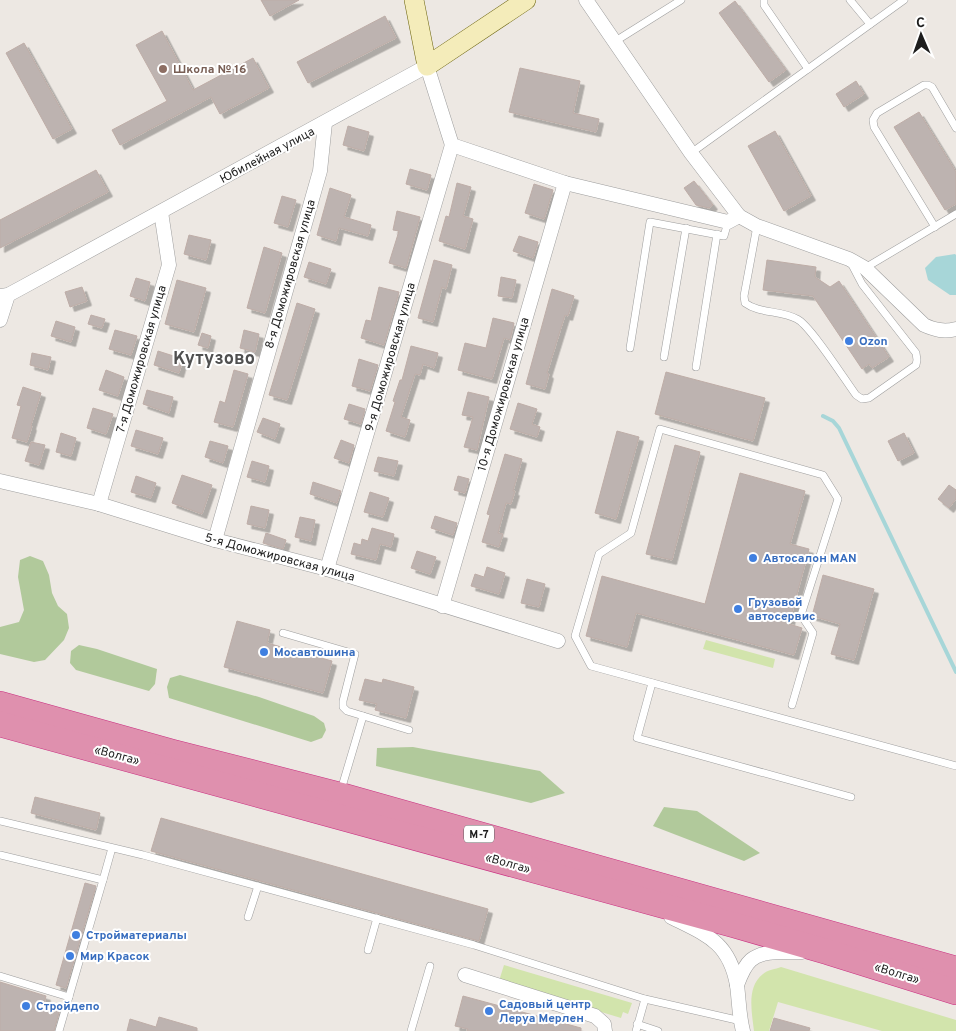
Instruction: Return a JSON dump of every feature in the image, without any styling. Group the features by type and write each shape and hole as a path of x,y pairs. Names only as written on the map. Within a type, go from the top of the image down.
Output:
{"highway":[{"name":"«Волга»","path":"0,704 172,752 340,795 956,969"},
{"name":"«Волга»","path":"0,724 828,952 956,992"}],"street":[{"path":"414,0 427,66 452,145 565,183 733,219 849,259 865,268 924,325 935,330 948,331 956,329"},
{"name":"Юбилейная улица","path":"4,296 427,66 526,0"},
{"path":"586,0 613,42 691,153 733,219"},
{"name":"8-я Доможировская улица","path":"215,540 320,171 325,123"},
{"name":"9-я Доможировская улица","path":"327,569 452,145"},
{"name":"10-я Доможировская улица","path":"442,606 565,183"},
{"name":"7-я Доможировская улица","path":"99,504 169,265 161,212"},
{"path":"0,320 4,296"},
{"name":"5-я Доможировская улица","path":"0,481 99,504 215,540 327,569 442,606 558,640"},
{"path":"0,739 43,736"},
{"path":"635,899 706,934 725,950 737,985 742,1026"},
{"path":"737,985 743,970 751,960 767,953 828,952"},
{"path":"465,975 596,1016 604,1024 605,1031"}],"lane":[{"path":"613,42 681,0"},
{"path":"764,0 764,5 808,68"},
{"path":"850,0 870,24"},
{"path":"691,153 904,0"},
{"path":"935,227 874,127 873,120 877,113 924,85 928,85 932,88 956,128"},
{"path":"865,268 956,214"},
{"path":"630,348 650,222 724,236 733,219"},
{"path":"757,226 744,296 745,303 751,307 792,316 804,324 856,395 862,399 869,398 916,364 918,360 916,353 862,284 849,259"},
{"path":"664,358 686,228"},
{"path":"696,367 717,234"},
{"path":"792,705 813,634 801,615 838,499 823,474 660,429 631,533 599,554 575,636 591,666 956,766"},
{"path":"283,633 356,654 343,707 347,711 409,730"},
{"path":"652,683 637,738 851,797"},
{"path":"340,795 363,716"},
{"path":"0,821 143,855 377,918 474,945 646,999 742,1026"},
{"path":"59,1031 112,848"},
{"path":"0,855 103,880"},
{"path":"248,917 258,886"},
{"path":"368,950 377,918"},
{"path":"411,1031 430,966"},
{"path":"0,976 69,997"},
{"path":"646,999 636,1028 658,1031"}],"green space":[{"path":"30,556 43,561 49,575 52,593 58,606 67,614 69,628 64,640 45,660 34,662 0,654 0,627 19,622 24,610 18,577 20,560"},
{"path":"706,640 775,659 773,668 703,649"},
{"path":"79,645 157,669 155,684 149,691 76,670 70,663 71,651"},
{"path":"180,675 259,697 314,716 324,723 326,730 322,738 311,742 169,698 167,687 170,678"},
{"path":"413,747 540,771 565,793 531,803 376,766 377,748"},
{"path":"664,807 697,811 760,853 744,861 653,826"},
{"path":"504,965 632,1003 628,1014 623,1012 621,1018 499,981"},
{"path":"781,967 956,1020 956,1031 882,1031 778,1002 769,1031 754,1031 751,1001 754,986 765,973"}],"water":[{"path":"955,254 956,295 950,295 928,280 925,268 936,257"}],"building":[{"path":"261,0 299,0 270,16"},
{"path":"735,1 786,70 769,82 719,13"},
{"path":"385,16 396,38 308,83 297,62"},
{"path":"162,31 193,90 253,58 269,88 220,114 211,97 120,145 112,130 167,101 136,45"},
{"path":"24,43 72,129 53,139 6,53"},
{"path":"520,68 580,81 573,113 599,119 596,132 509,112"},
{"path":"856,81 864,94 844,107 836,94"},
{"path":"919,112 956,172 956,204 945,210 894,127"},
{"path":"348,126 369,132 364,151 343,145"},
{"path":"775,131 811,196 784,211 748,146"},
{"path":"410,169 431,175 427,190 406,184"},
{"path":"96,170 108,192 0,248 0,220"},
{"path":"694,181 713,205 709,208 696,205 684,188"},
{"path":"457,183 471,187 463,216 473,219 465,249 439,241 446,216 449,217"},
{"path":"534,184 553,190 544,219 525,213"},
{"path":"330,188 351,195 344,217 371,225 368,236 339,228 336,241 317,235"},
{"path":"282,196 296,200 288,227 274,223"},
{"path":"397,211 420,217 406,268 389,263 399,231 393,230"},
{"path":"189,235 211,240 206,260 184,254"},
{"path":"519,236 538,242 533,258 513,251"},
{"path":"264,247 282,253 265,313 247,308"},
{"path":"434,260 452,265 446,289 442,287 433,322 418,318"},
{"path":"767,260 816,267 815,277 830,287 839,281 889,357 872,368 869,364 862,369 813,296 763,290"},
{"path":"309,262 331,269 326,284 304,277"},
{"path":"501,277 516,280 512,298 498,296"},
{"path":"136,278 150,282 145,301 130,296"},
{"path":"177,280 206,288 194,332 165,324"},
{"path":"82,287 87,301 70,307 65,292"},
{"path":"379,287 399,292 384,345 361,338 366,320 371,321"},
{"path":"552,289 574,296 568,316 565,315 547,373 549,374 545,389 526,384"},
{"path":"297,303 315,309 287,400 269,395"},
{"path":"91,315 105,319 102,328 88,324"},
{"path":"493,318 514,323 510,340 504,338 492,379 458,370 465,343 486,348"},
{"path":"56,321 75,327 71,342 51,336"},
{"path":"115,330 137,336 131,355 109,349"},
{"path":"244,330 259,334 255,352 240,348"},
{"path":"202,333 211,336 208,348 198,345"},
{"path":"411,346 438,353 434,368 423,364 420,375 415,374 401,417 410,420 405,437 386,431 395,402 393,401 400,380 402,380"},
{"path":"158,351 183,359 179,373 154,365"},
{"path":"32,353 51,357 48,370 30,365"},
{"path":"359,359 378,365 370,391 352,386"},
{"path":"106,370 124,377 118,396 99,390"},
{"path":"234,370 248,374 233,427 214,422 220,401 225,403"},
{"path":"666,372 765,398 753,441 655,414"},
{"path":"23,387 41,393 27,442 12,438 21,406 17,405"},
{"path":"147,390 173,397 169,413 143,404"},
{"path":"468,392 489,397 477,450 464,447 473,417 462,415"},
{"path":"518,403 537,409 532,424 540,427 537,437 510,429"},
{"path":"349,404 365,409 361,424 344,419"},
{"path":"93,408 113,414 106,434 87,428"},
{"path":"263,418 280,424 275,439 257,432"},
{"path":"136,430 163,438 158,454 131,446"},
{"path":"617,431 639,437 616,519 595,513"},
{"path":"61,433 76,438 71,456 56,452"},
{"path":"904,433 914,453 898,461 888,441"},
{"path":"341,440 354,445 349,463 334,458"},
{"path":"210,441 228,446 223,463 205,457"},
{"path":"31,442 45,445 39,465 25,461"},
{"path":"675,445 700,452 672,560 646,554"},
{"path":"505,454 522,459 511,504 506,503 498,533 503,534 499,547 482,542 490,515 487,514"},
{"path":"378,457 398,461 394,476 374,471"},
{"path":"252,461 269,466 265,482 247,477"},
{"path":"740,473 805,491 790,544 809,549 789,624 802,628 794,655 636,613 627,647 586,636 602,576 705,604"},
{"path":"182,475 212,485 202,514 172,503"},
{"path":"136,476 156,483 151,498 131,492"},
{"path":"458,476 469,479 465,493 454,490"},
{"path":"313,482 341,491 337,503 310,494"},
{"path":"949,485 956,490 956,499 949,508 938,499"},
{"path":"370,492 389,498 383,517 364,512"},
{"path":"251,506 269,510 265,528 247,524"},
{"path":"435,516 457,523 453,535 431,528"},
{"path":"300,517 315,520 311,541 295,537"},
{"path":"372,528 394,534 391,547 380,544 376,560 351,554 354,543 361,545 362,539 368,541"},
{"path":"266,533 286,540 283,549 263,543"},
{"path":"417,551 436,557 430,574 411,568"},
{"path":"487,567 505,573 499,594 471,586 475,574 484,577"},
{"path":"823,575 874,589 854,660 831,654 840,624 812,616"},
{"path":"527,579 545,584 539,607 521,603"},
{"name":"Мосавтошина","path":"237,621 270,630 267,643 332,661 323,693 224,667"},
{"path":"365,679 382,683 383,679 414,687 406,718 375,710 377,704 359,700"},
{"path":"35,797 100,813 96,830 31,813"},
{"path":"161,818 488,909 479,941 151,851"},
{"name":"Стройматериалы","path":"85,883 96,886 66,988 56,985"},
{"name":"Стройдепо","path":"0,982 46,996 44,1004 60,1009 54,1031 0,1031"},
{"name":"Садовый центр Леруа Мерлен","path":"463,996 581,1028 581,1031 467,1031 468,1029 455,1026"},
{"path":"159,1017 197,1028 197,1031 127,1031 130,1019 156,1027"},
{"path":"774,1018 810,1028 809,1031 770,1031"}],"waterway":[{"path":"823,416 833,421 839,428 956,672"}],"place":[{"name":"Школа № 16","path":"163,69"},
{"name":"Ozon","path":"849,341"},
{"name":"Автосалон MAN","path":"753,558"},
{"name":"Грузовой автосервис","path":"738,609"},
{"name":"Мосавтошина","path":"264,652"},
{"name":"Стройматериалы","path":"76,935"},
{"name":"Мир Красок","path":"70,956"},
{"name":"Стройдепо","path":"26,1006"},
{"name":"Садовый центр Леруа Мерлен","path":"489,1011"}],"district":[{"name":"Кутузово","path":"214,358"}]}
